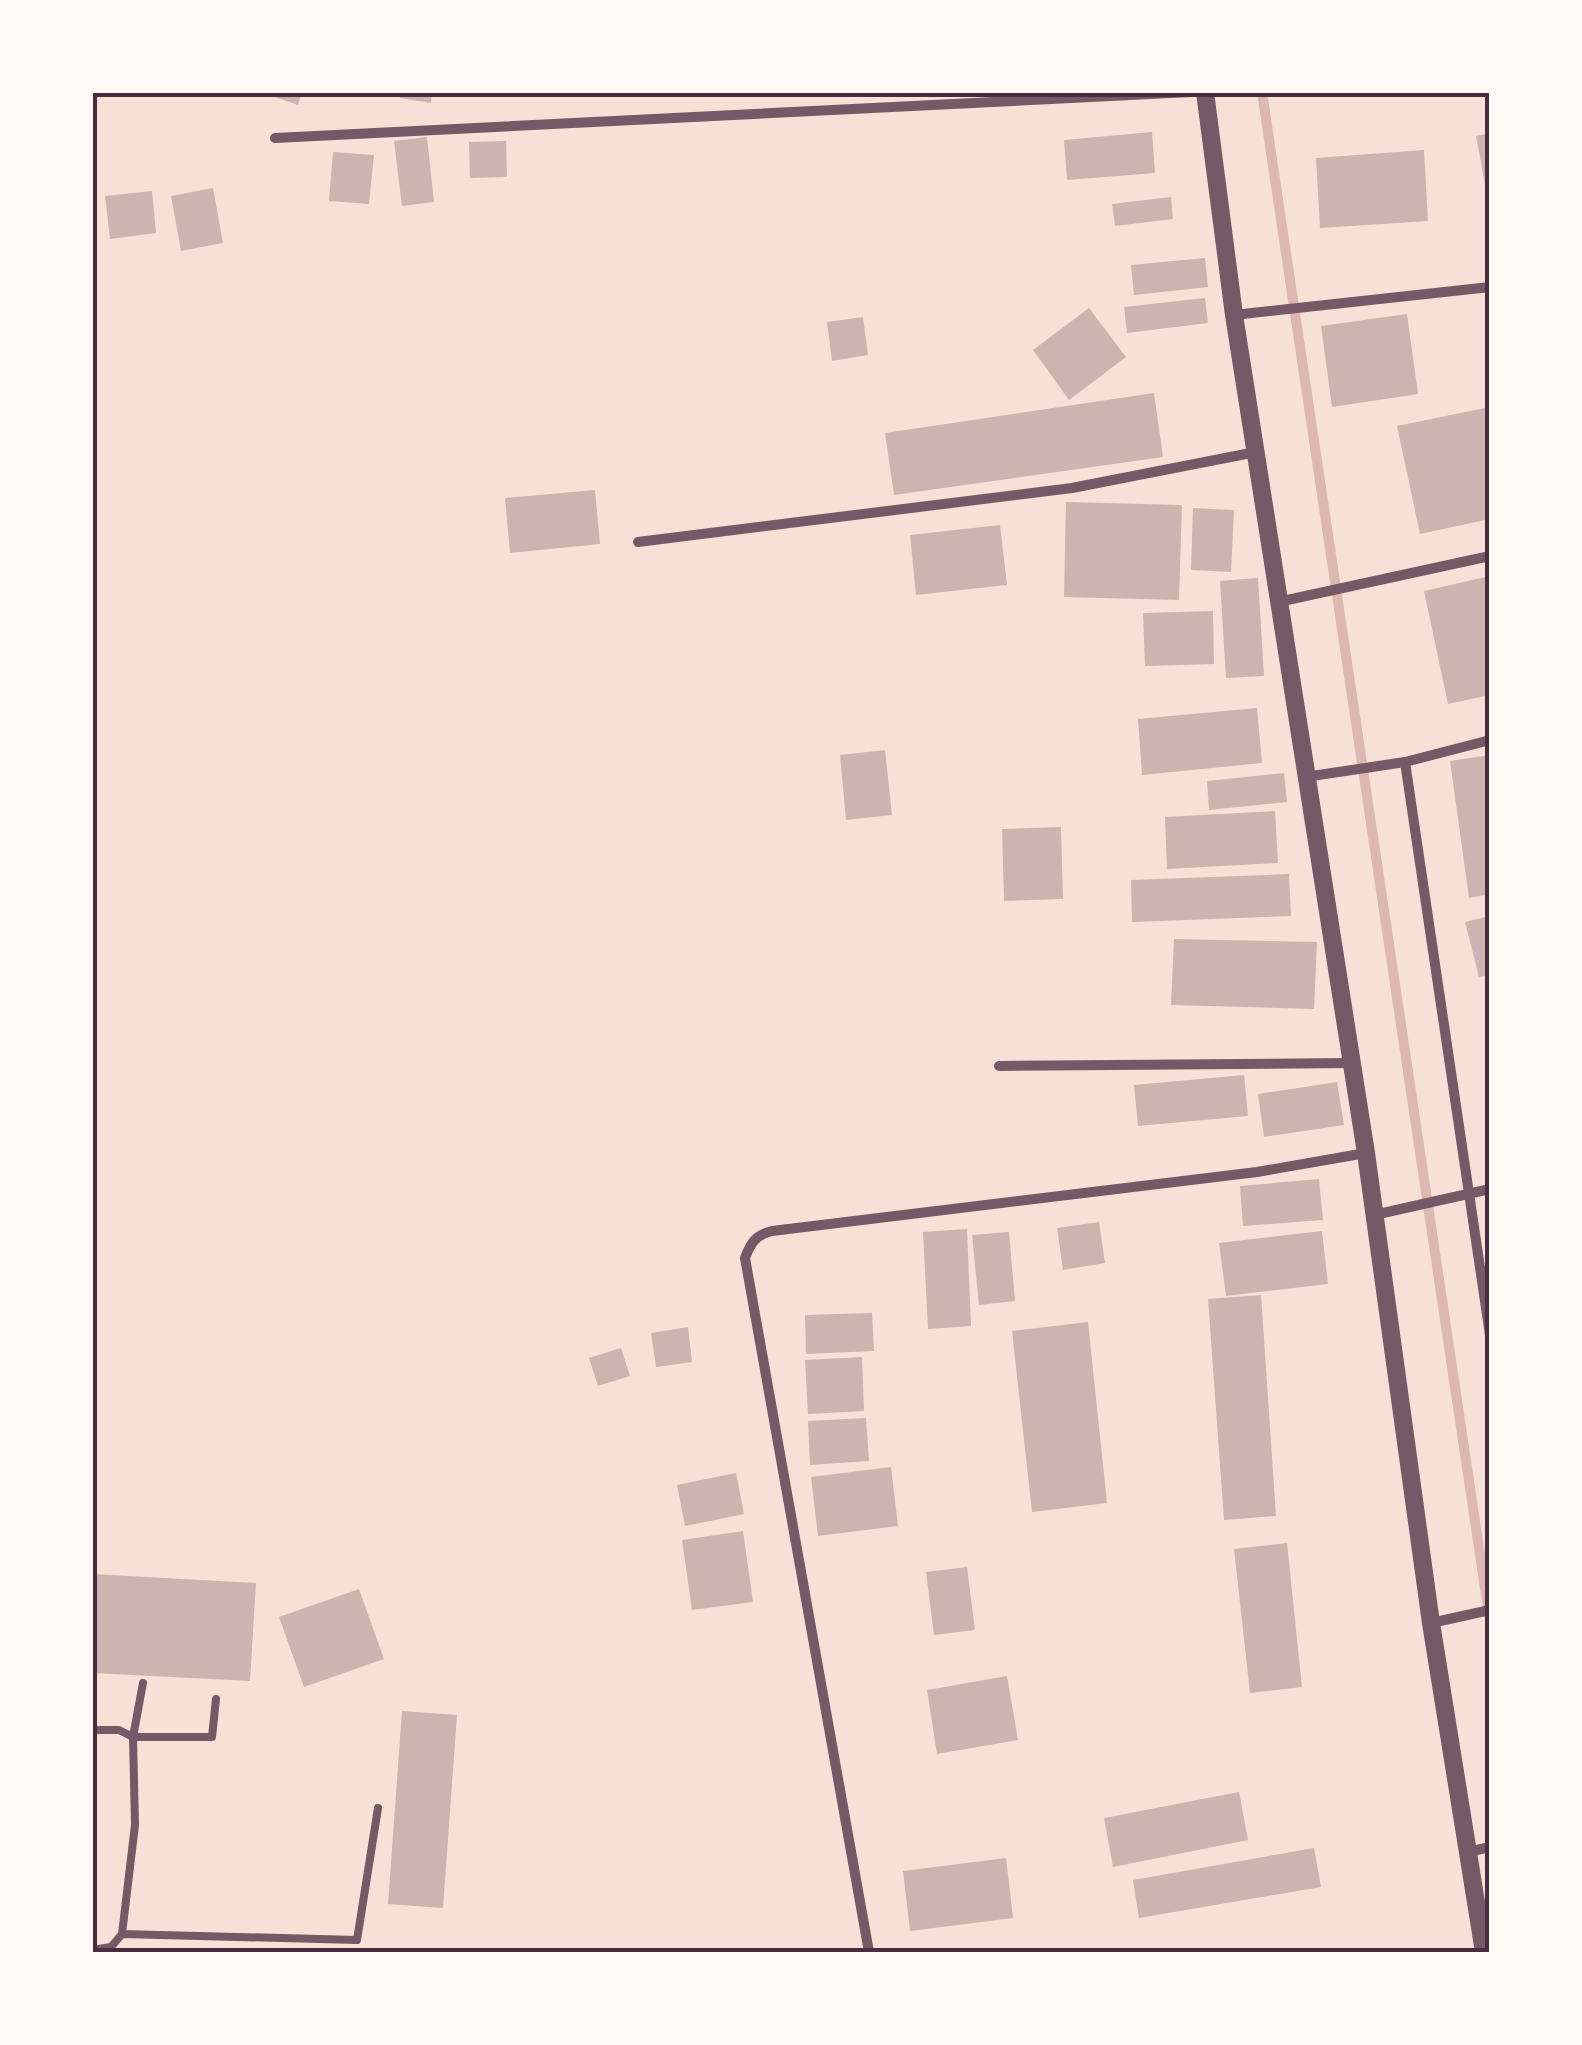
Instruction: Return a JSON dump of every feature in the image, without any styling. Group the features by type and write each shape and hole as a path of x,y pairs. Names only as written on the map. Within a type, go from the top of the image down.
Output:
{"street":[{"path":"275,138 1191,92"},
{"path":"1205,92 1234,315 1305,778 1350,1062 1380,1214 1431,1623 1484,1952"},
{"path":"1234,315 1490,287"},
{"path":"638,542 1072,488 1256,452"},
{"path":"1278,602 1490,556"},
{"path":"1305,778 1400,763 1490,740"},
{"path":"1400,763 1461,1196 1490,1335"},
{"path":"999,1066 1350,1062"},
{"path":"869,1952 746,1258 750,1244 759,1234 772,1230 1257,1172 1366,1153"},
{"path":"1380,1214 1490,1189"},
{"path":"1431,1623 1490,1610"},
{"path":"1468,1852 1490,1846"}],"lane":[{"path":"92,1950 111,1948 122,1934 134,1825 133,1738 143,1683"},
{"path":"92,1730 119,1730 133,1738 212,1736 216,1700"},
{"path":"122,1934 357,1940 378,1808"}],"building":[{"path":"260,92 302,92 298,105"},
{"path":"400,92 432,92 431,103 400,98"},
{"path":"1152,132 1155,173 1067,180 1064,140"},
{"path":"1490,133 1490,201 1488,201 1476,136"},
{"path":"427,137 434,202 402,206 394,141"},
{"path":"506,141 507,177 470,178 469,142"},
{"path":"1424,150 1428,221 1320,228 1316,158"},
{"path":"333,152 374,155 369,204 329,201"},
{"path":"213,188 223,243 181,251 171,196"},
{"path":"152,191 156,233 110,239 105,196"},
{"path":"1171,197 1173,219 1115,226 1112,204"},
{"path":"1205,258 1208,287 1134,295 1131,265"},
{"path":"1205,298 1208,323 1127,333 1124,307"},
{"path":"1089,308 1126,357 1069,400 1033,350"},
{"path":"1407,314 1418,394 1332,407 1321,326"},
{"path":"863,317 868,355 832,361 827,322"},
{"path":"1154,393 1163,457 894,495 885,433"},
{"path":"1490,407 1490,519 1420,534 1397,426"},
{"path":"595,490 600,544 510,553 505,498"},
{"path":"1066,502 1182,505 1179,600 1064,597"},
{"path":"1193,508 1234,510 1231,572 1191,570"},
{"path":"1000,525 1007,585 916,595 910,535"},
{"path":"1490,576 1490,695 1448,704 1424,591"},
{"path":"1258,578 1264,676 1226,678 1220,581"},
{"path":"1213,611 1214,664 1145,666 1143,613"},
{"path":"1257,708 1262,763 1142,775 1138,719"},
{"path":"885,750 892,815 846,820 840,755"},
{"path":"1490,755 1490,894 1469,898 1450,761"},
{"path":"1284,773 1287,802 1209,810 1207,781"},
{"path":"1275,811 1278,863 1167,869 1165,817"},
{"path":"1061,827 1063,899 1004,901 1002,829"},
{"path":"1289,874 1291,916 1132,922 1131,880"},
{"path":"1490,916 1490,975 1479,977 1465,922"},
{"path":"1174,939 1317,942 1314,1009 1171,1005"},
{"path":"1244,1075 1248,1116 1138,1126 1134,1085"},
{"path":"1337,1082 1344,1125 1264,1137 1258,1094"},
{"path":"1319,1179 1323,1220 1243,1226 1240,1186"},
{"path":"1099,1222 1105,1263 1063,1270 1057,1228"},
{"path":"967,1229 971,1326 928,1329 923,1232"},
{"path":"1322,1231 1328,1284 1226,1296 1219,1243"},
{"path":"1009,1232 1015,1301 979,1305 972,1235"},
{"path":"1261,1295 1276,1516 1224,1520 1208,1299"},
{"path":"872,1313 874,1351 806,1354 805,1315"},
{"path":"1088,1322 1107,1503 1032,1512 1012,1331"},
{"path":"688,1327 692,1362 656,1367 651,1333"},
{"path":"621,1348 630,1376 598,1386 589,1358"},
{"path":"862,1357 864,1411 808,1414 805,1360"},
{"path":"866,1418 869,1461 810,1465 808,1421"},
{"path":"891,1467 898,1526 818,1536 811,1477"},
{"path":"736,1473 744,1514 685,1526 677,1485"},
{"path":"743,1531 753,1602 692,1610 682,1540"},
{"path":"1287,1543 1302,1687 1250,1693 1234,1549"},
{"path":"967,1567 975,1630 934,1635 926,1572"},
{"path":"92,1574 256,1583 250,1681 92,1673"},
{"path":"359,1589 384,1659 304,1687 279,1617"},
{"path":"1007,1676 1018,1740 937,1754 927,1690"},
{"path":"402,1711 457,1715 443,1908 388,1904"},
{"path":"1239,1792 1248,1840 1113,1867 1104,1818"},
{"path":"1314,1848 1321,1887 1139,1918 1133,1880"},
{"path":"1006,1858 1013,1918 910,1931 903,1871"}],"waterway":[{"path":"1262,92 1489,1615"}]}
